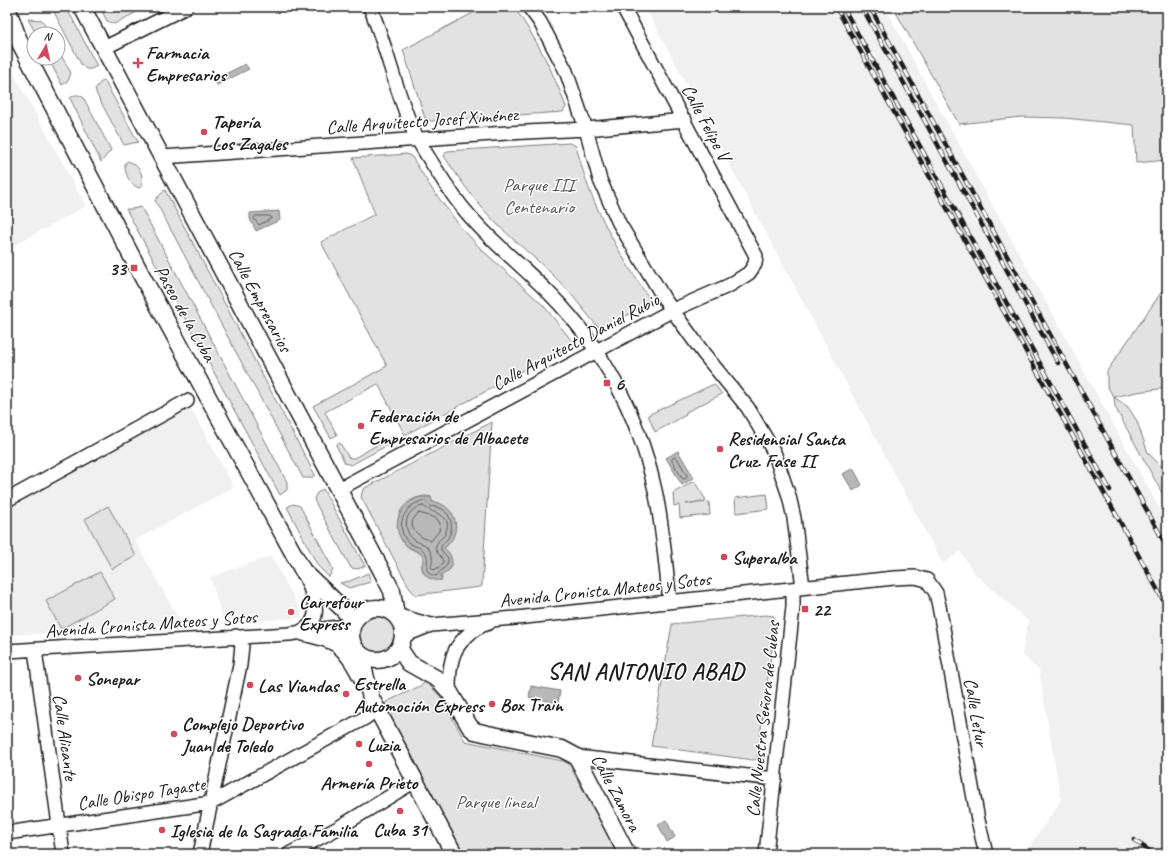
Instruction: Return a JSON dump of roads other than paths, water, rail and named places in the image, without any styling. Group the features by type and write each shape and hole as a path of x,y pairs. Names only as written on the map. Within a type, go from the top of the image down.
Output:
{"main road":[{"name":"Calle Empresarios","path":"82,7 392,591 396,615"},
{"name":"Paseo de la Cuba","path":"7,8 20,43 142,276 303,571 342,608 353,623"},
{"path":"356,649 368,658 381,660 393,655 401,642 402,623 391,611 377,607 364,611 353,623 350,631 374,704 454,854"},
{"name":"Calle Zamora","path":"401,642 409,663 439,680 449,691 467,722 475,731 512,740 562,749 577,757 627,854"}],"street":[{"path":"104,48 186,7"},
{"path":"370,7 387,52 400,98 418,140 447,187 474,222 552,295 588,338 613,378 636,426 647,456 655,487 662,527 670,601"},
{"name":"Calle Nuestra Señora de Cubas","path":"529,7 540,22 566,72 586,129 600,180 619,223 664,300 673,310 704,354 748,408 774,452 789,496 794,518 798,588 793,607 766,854"},
{"name":"Calle Felipe V","path":"623,7 685,120 756,256"},
{"path":"7,29 20,43"},
{"name":"Calle Arquitecto Josef Ximénez","path":"162,157 586,129 685,120"},
{"name":"Calle Arquitecto Daniel Rubio","path":"339,489 673,310 730,285 749,273 755,264 756,256"},
{"path":"7,500 187,401"},
{"path":"298,633 308,628 314,620 316,611 313,596 303,571"},
{"name":"Avenida Cronista Mateos y Sotos","path":"396,615 431,625 516,618 894,578 916,577 927,580"},
{"name":"Calle Letur","path":"927,580 936,593 939,606 978,820 986,854"},
{"path":"449,691 452,658 458,646 468,635 477,628 486,624 516,618"},
{"name":"Avenida Cronista Mateos y Sotos","path":"298,633 353,623"},
{"name":"Avenida Cronista Mateos y Sotos","path":"401,642 431,625"},
{"path":"298,633 326,640 337,646 350,660 374,704"},
{"name":"Avenida Cronista Mateos y Sotos","path":"7,651 298,633 334,636 356,649"},
{"path":"200,854 240,665 242,645 236,636"},
{"name":"Calle Alicante","path":"35,650 63,854"},
{"name":"Calle Obispo Tagaste","path":"7,833 211,803 365,718 374,704"},
{"path":"577,757 774,779"},
{"path":"289,854 338,828 415,781"}],"water":[{"path":"245,64 249,69 217,85 214,80"},
{"path":"279,211 280,220 256,231 250,219 250,213"},
{"path":"678,451 694,478 682,485 666,458"},
{"path":"853,468 862,485 853,491 843,474"},
{"path":"421,497 431,497 432,502 441,504 447,508 452,513 455,520 456,527 454,535 444,548 448,551 452,559 452,563 449,570 441,575 442,580 431,579 423,572 422,555 404,543 398,529 399,516 403,509 414,500"},
{"path":"531,686 560,691 558,703 529,697"},
{"path":"666,820 675,837 667,842 658,824"}],"railway":[{"path":"836,7 1167,607"},
{"path":"843,7 1110,490"},
{"path":"862,7 1058,363"},
{"path":"870,7 1167,547"},
{"path":"1134,840 1154,854"}],"place":[{"name":"Farmacia Empresarios","path":"138,63"},
{"name":"Tapería Los Zagales","path":"204,132"},
{"name":"33","path":"134,268"},
{"name":"6","path":"607,383"},
{"name":"Federación de Empresarios de Albacete","path":"361,426"},
{"name":"Residencial Santa Cruz. Fase II","path":"720,449"},
{"name":"Superalba","path":"724,557"},
{"name":"22","path":"805,609"},
{"name":"Carrefour Express","path":"291,612"},
{"name":"Sonepar","path":"78,678"},
{"name":"Las Viandas","path":"250,685"},
{"name":"Estrella Automoción Express","path":"346,694"},
{"name":"Box Train","path":"492,704"},
{"name":"Complejo Deportivo Juan de Toledo","path":"174,734"},
{"name":"Luzia","path":"359,744"},
{"name":"Armería Prieto","path":"369,764"},
{"name":"Cuba 31","path":"400,811"},
{"name":"Iglesia de la Sagrada Familia","path":"162,830"}],"district":[{"name":"SAN ANTONIO ABAD","path":"646,671"}],"park label":[{"name":"Parque III Centenario","path":"539,195"},
{"name":"Parque lineal","path":"496,801"}]}
